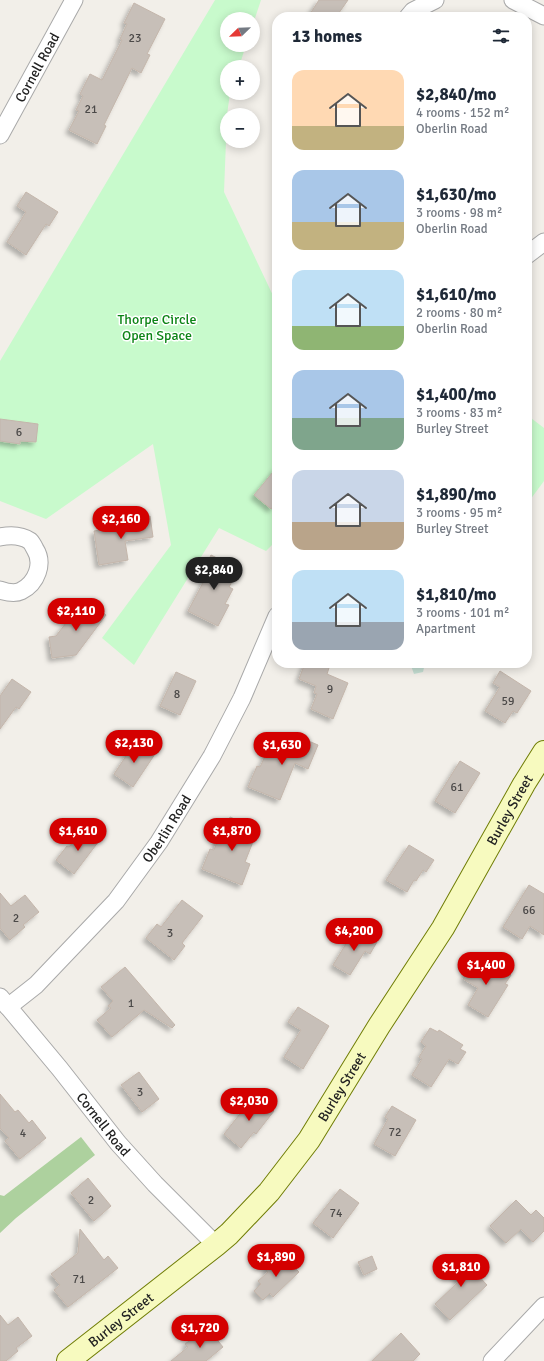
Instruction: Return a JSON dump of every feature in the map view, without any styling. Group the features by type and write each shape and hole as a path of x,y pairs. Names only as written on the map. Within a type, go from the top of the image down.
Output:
{"main road":[{"name":"Burley Street","path":"68,1361 216,1245 229,1234 269,1192 309,1140 379,1026 443,928 524,784 544,752"}],"street":[{"name":"Cornell Road","path":"0,135 74,0"},
{"path":"412,12 435,0"},
{"path":"513,0 544,16"},
{"path":"532,251 544,242"},
{"path":"0,537 16,536 31,542 38,554 39,565 37,574 29,585 21,592 0,590"},
{"name":"Oberlin Road","path":"4,1002 36,985 116,901 159,842 212,756 242,698 272,628"},
{"name":"Cornell Road","path":"4,1002 60,1069 118,1143 155,1184 216,1245"},
{"path":"492,1361 544,1306"}],"green space":[{"name":"Thorpe Circle Open Space","path":"215,0 261,0 257,12 220,12 220,52 244,52 241,60 220,60 220,100 229,100 228,108 220,108 220,148 226,148 224,192 272,293 272,545 266,551 219,528 134,665 102,638 171,545 153,444 46,519 0,501 0,361"},
{"path":"532,419 544,428 544,481 532,497"},
{"path":"412,668 424,668 423,672 414,674"},
{"path":"81,1137 95,1155 16,1218 0,1233 0,1195 4,1196"}],"building":[{"path":"319,0 348,0 340,12 311,12"},
{"path":"134,3 165,19 147,54 150,55 141,73 132,68 104,125 106,126 97,144 69,130 79,111 76,110 83,96 80,94 90,74 102,80 122,40 120,39 127,24 124,23"},
{"path":"26,192 58,212 49,226 46,224 26,255 7,242 26,212 17,206"},
{"path":"0,419 38,424 36,442 20,441 20,444 0,441"},
{"path":"272,473 272,508 271,509 254,495"},
{"path":"150,516 153,537 125,541 128,560 99,565 94,531 132,524 131,519"},
{"path":"211,555 239,569 229,587 233,589 225,604 229,605 218,626 188,611 207,575 202,573"},
{"path":"89,602 106,615 76,655 52,658 49,637 56,636 75,611 79,615"},
{"path":"303,668 329,668 327,674 348,683 333,719 311,709 317,694 314,693 316,686 299,679"},
{"path":"500,671 531,691 517,713 513,711 505,723 485,711 500,687 493,683"},
{"path":"176,672 196,681 180,715 160,706"},
{"path":"12,679 31,692 19,709 16,707 0,729 0,696"},
{"path":"277,736 297,744 299,737 318,745 308,769 295,763 280,800 248,787 257,766 260,767 266,754 269,755"},
{"path":"136,741 155,754 133,787 114,774"},
{"path":"460,761 480,773 455,813 435,801"},
{"path":"230,817 258,829 245,862 250,864 242,885 202,869 210,849 214,850 220,834 223,835"},
{"path":"83,829 99,841 74,874 56,860 67,846 69,847"},
{"path":"409,845 434,860 426,872 423,870 416,881 414,880 407,892 386,880"},
{"path":"529,885 544,894 544,935 530,926 522,939 503,927"},
{"path":"0,893 11,906 25,895 39,912 23,925 25,927 10,940 0,928"},
{"path":"182,900 203,916 182,943 185,946 174,960 146,938 157,924 161,927"},
{"path":"355,929 377,942 370,954 365,951 350,975 333,965"},
{"path":"477,957 493,967 495,965 511,975 505,984 508,985 488,1017 468,1005 478,988 463,979"},
{"path":"125,967 175,1025 172,1028 144,1010 112,1037 97,1020 111,1008 108,1006 113,1001 101,987"},
{"path":"298,1007 329,1026 303,1069 284,1057 301,1030 288,1022"},
{"path":"430,1028 438,1032 439,1030 463,1045 460,1049 466,1052 458,1064 449,1059 431,1087 412,1075 422,1059 419,1057 426,1046 421,1042"},
{"path":"139,1072 159,1099 142,1112 121,1085"},
{"path":"0,1094 15,1112 18,1110 29,1123 32,1120 46,1138 20,1159 5,1141 9,1138 0,1128"},
{"path":"254,1096 274,1111 256,1134 254,1132 241,1148 224,1134"},
{"path":"392,1106 416,1120 395,1156 374,1144 388,1119 385,1117"},
{"path":"88,1178 111,1206 94,1221 71,1193"},
{"path":"340,1189 359,1203 333,1238 313,1223"},
{"path":"516,1200 531,1215 536,1210 544,1218 544,1231 533,1242 521,1229 506,1243 490,1226"},
{"path":"80,1229 104,1260 108,1256 118,1268 68,1307 54,1290 60,1285 51,1274 78,1253"},
{"path":"283,1256 299,1272 273,1297 270,1293 263,1300 254,1291 261,1284 258,1281 268,1272 265,1269 276,1259 278,1261"},
{"path":"372,1256 377,1269 364,1275 358,1262"},
{"path":"458,1256 461,1257 487,1285 450,1320 435,1304 459,1281 448,1267 451,1258"},
{"path":"0,1315 8,1325 18,1317 32,1336 16,1348 18,1351 6,1361 0,1361"},
{"path":"209,1330 223,1347 206,1361 171,1361 188,1347 185,1344 197,1335 199,1338"},
{"path":"401,1333 420,1354 413,1361 372,1361"}]}
